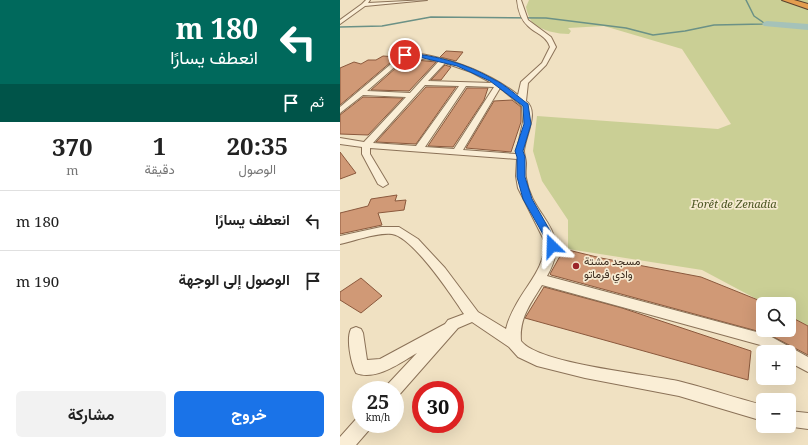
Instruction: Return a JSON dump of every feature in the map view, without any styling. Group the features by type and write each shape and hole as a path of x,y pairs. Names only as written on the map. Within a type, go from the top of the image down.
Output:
{"highway":[{"path":"786,0 808,6"},
{"path":"792,0 808,6"}],"street":[{"path":"342,20 364,5 368,0"},
{"path":"364,5 426,0"},
{"path":"519,0 521,10 526,21 545,33 553,47 544,63 526,79 521,89 522,102"},
{"path":"340,111 405,55 419,55 459,65 499,85 526,105 528,124 519,151 521,157 521,177 523,189 549,236 552,246 550,257 539,279 520,308 513,329 514,342"},
{"path":"383,184 366,154 366,145 443,61"},
{"path":"424,83 499,85"},
{"path":"419,149 464,84"},
{"path":"457,152 499,85"},
{"path":"360,93 413,95"},
{"path":"340,141 366,145 521,157"},
{"path":"340,240 381,231 395,230 414,242 441,271 473,316 514,342 521,351 536,359 586,371 674,388 756,411"},
{"path":"539,279 768,341 775,345"},
{"path":"401,381 453,324 473,316"},
{"path":"356,333 358,356 361,368 382,365 451,327"},
{"path":"796,358 808,365"},
{"path":"796,420 808,421"},
{"path":"345,445 355,433"}],"green space":[{"name":"Forêt de Zenadia","path":"529,0 808,0 808,326 796,320 796,297 756,297 756,299 702,270 568,249 568,220 542,181 533,151 537,116 718,129 731,124 682,49 604,26 568,28 571,31 569,34 550,31 540,28 532,22 526,7"}],"building":[{"path":"446,51 463,52 456,61 440,57"},
{"path":"383,56 397,57 340,105 340,68 354,62 361,64 368,60 376,60"},
{"path":"406,59 436,62 409,91 371,90"},
{"path":"445,65 451,67 441,80 431,80"},
{"path":"426,87 456,87 416,144 376,142"},
{"path":"467,88 488,88 484,100 453,147 428,146"},
{"path":"363,97 403,98 368,135 340,134 340,115"},
{"path":"512,100 521,107 521,122 511,152 466,148 494,101"},
{"path":"340,152 356,173 340,179"},
{"path":"397,195 395,201 406,200 404,210 378,213 382,225 340,234 340,213 368,206 371,199"},
{"path":"564,249 601,258 701,277 756,299 756,331 551,275 550,274"},
{"path":"361,278 382,296 361,313 340,300 340,292"},
{"path":"544,287 622,308 751,351 748,380 525,318"},
{"path":"796,320 808,326 808,355 796,349 796,345 789,345 774,337 796,337"}],"waterway":[{"path":"746,0 754,16 764,23"},
{"path":"340,27 382,26 431,17 546,18 626,28 653,35 685,31 714,25 767,24"},
{"path":"767,24 808,27"}],"place":[{"name":"مسجد مشتة وادي فرماتو","path":"576,266"}],"route":[{"path":"405,55 419,55 459,65 492,80 526,105 528,124 519,151 521,157 521,177 523,189 533,210 549,236 552,246"}]}
